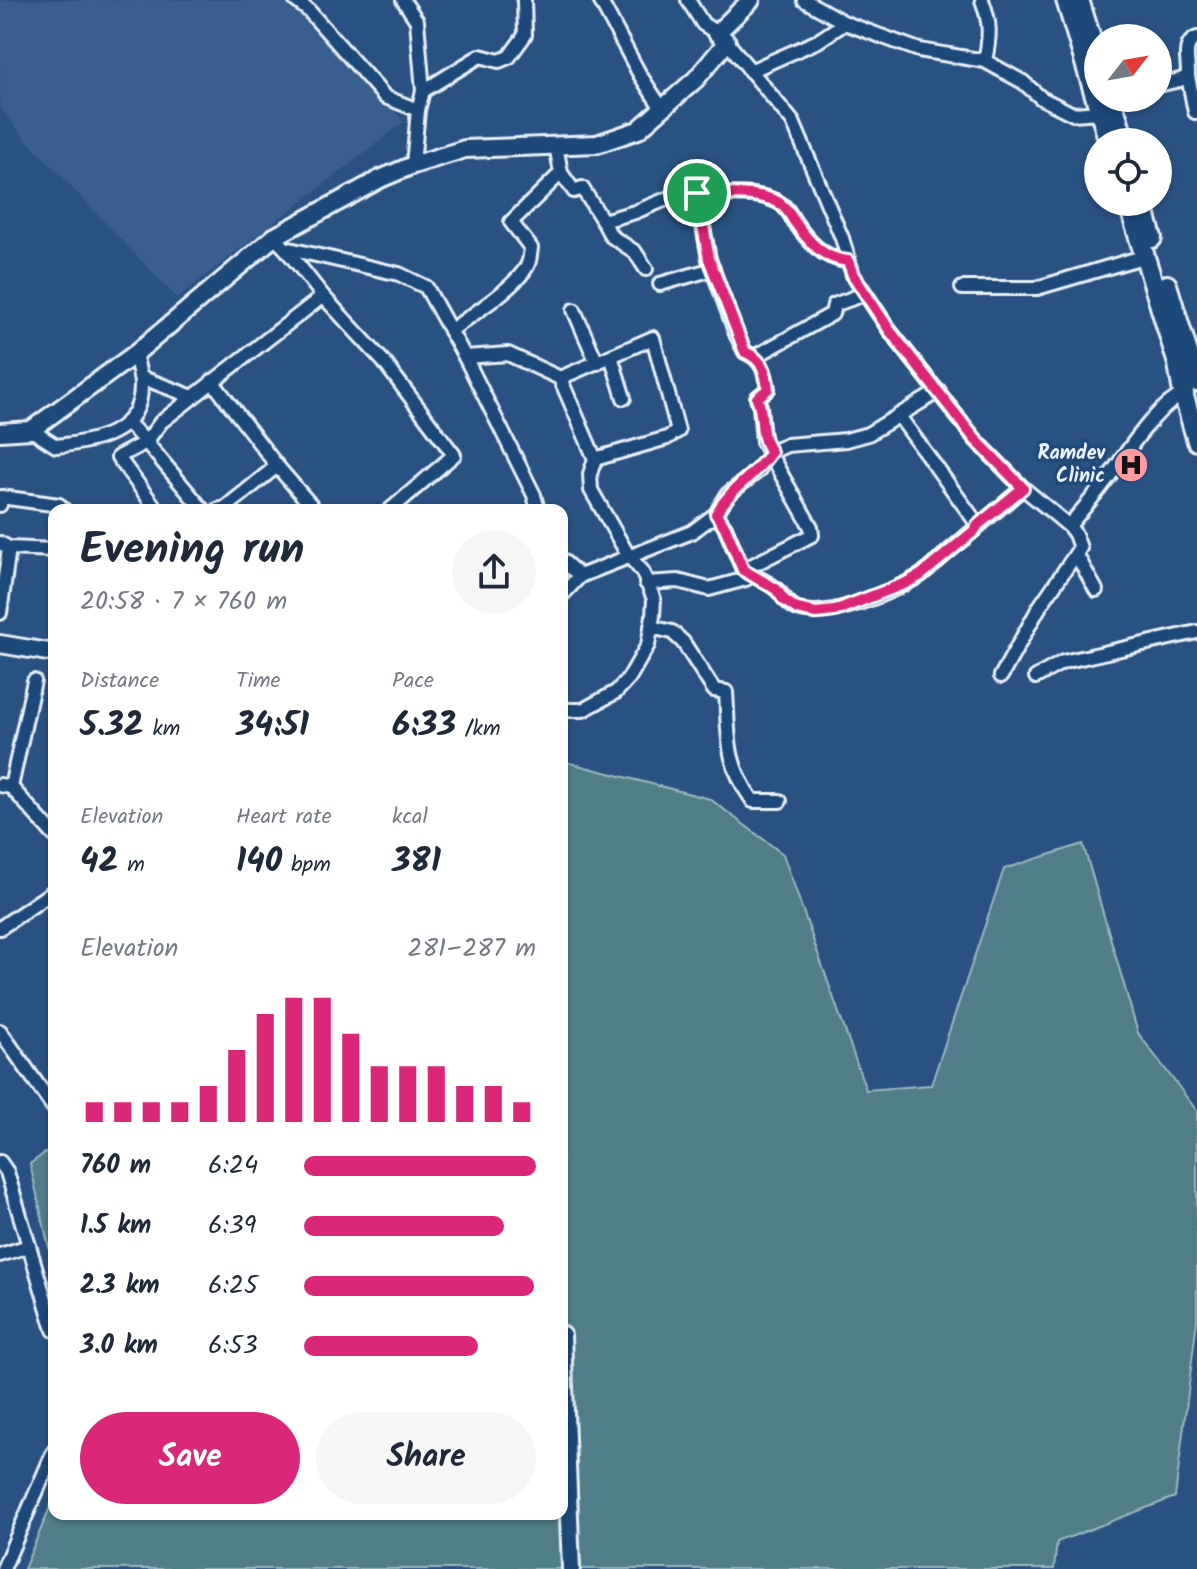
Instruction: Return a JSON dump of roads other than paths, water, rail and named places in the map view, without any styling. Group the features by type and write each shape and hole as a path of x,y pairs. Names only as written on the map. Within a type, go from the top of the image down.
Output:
{"main road":[{"path":"1066,0 1084,45"},
{"path":"1079,0 1086,24"},
{"path":"1133,216 1146,256 1187,348"},
{"path":"1146,216 1187,348 1197,441"}],"street":[{"path":"295,0 309,11 385,97 418,110"},
{"path":"403,0 417,21 423,91 418,110 413,165"},
{"path":"423,91 480,56 499,61 509,57 525,35 524,0"},
{"path":"600,0 661,107"},
{"path":"688,0 703,24 722,38 793,122 842,238 848,261 864,294 890,331 975,439 1023,488 1075,534 1080,548 1040,606 1001,676"},
{"path":"0,432 31,430 279,243 380,179 465,149 597,144 638,130 696,79 751,0"},
{"path":"804,0 845,23 919,50 985,61 1023,82 1057,108 1073,114 1084,111"},
{"path":"982,0 990,20 985,61"},
{"path":"750,71 818,41 845,23"},
{"path":"1195,112 1186,46 1197,38"},
{"path":"1172,82 1188,76"},
{"path":"556,145 561,173 574,191 582,188 611,236 635,252 646,269"},
{"path":"450,331 489,302 529,263 531,248 511,222 561,173"},
{"path":"603,221 681,193 751,194 782,204 831,260 848,261"},
{"path":"697,193 713,269 736,334 745,352 756,356 766,376 768,389 757,398 763,442 811,527 812,535 743,570"},
{"path":"279,243 384,362 454,455 397,504"},
{"path":"279,243 399,274 426,287 465,357 536,504"},
{"path":"962,288 1037,288 1146,256"},
{"path":"660,284 713,269"},
{"path":"756,356 832,314 834,305 864,294"},
{"path":"153,504 118,457 146,442 161,422 323,296"},
{"path":"574,310 597,363"},
{"path":"560,378 653,338 678,431 667,438 595,459"},
{"path":"31,430 56,446 109,436 128,423 138,409 140,377 135,354"},
{"path":"465,357 508,354 560,378 595,459 590,474 591,490 628,555 636,562 654,599 648,645 629,678 616,692 583,710 568,710"},
{"path":"611,356 624,398"},
{"path":"140,377 193,397"},
{"path":"212,381 310,504"},
{"path":"1069,526 1138,437 1167,405 1192,387"},
{"path":"568,589 580,576 692,532 716,514 728,494 758,471 771,452 787,445 846,440 868,434 939,391"},
{"path":"899,416 978,525"},
{"path":"128,423 198,504"},
{"path":"230,504 277,466"},
{"path":"743,570 776,589 784,600 797,609 816,613 834,611 921,575 1023,488"},
{"path":"0,495 53,504"},
{"path":"646,583 678,581 709,589 746,579 725,527 716,514"},
{"path":"0,613 5,546 48,550"},
{"path":"1076,554 1096,590"},
{"path":"568,565 580,576"},
{"path":"651,627 672,632 683,642 714,690 726,692 727,736 741,785 753,801 780,801"},
{"path":"1036,677 1063,662 1197,632"},
{"path":"0,644 48,652"},
{"path":"34,681 6,786 48,829"},
{"path":"0,928 48,895"},
{"path":"0,1031 48,1099"},
{"path":"0,1162 7,1172 48,1310"},
{"path":"0,1255 29,1246"},
{"path":"3,1569 48,1465"},
{"path":"568,1491 571,1569"}],"place":[{"name":"Ramdev Clinic","path":"1131,465"}]}
